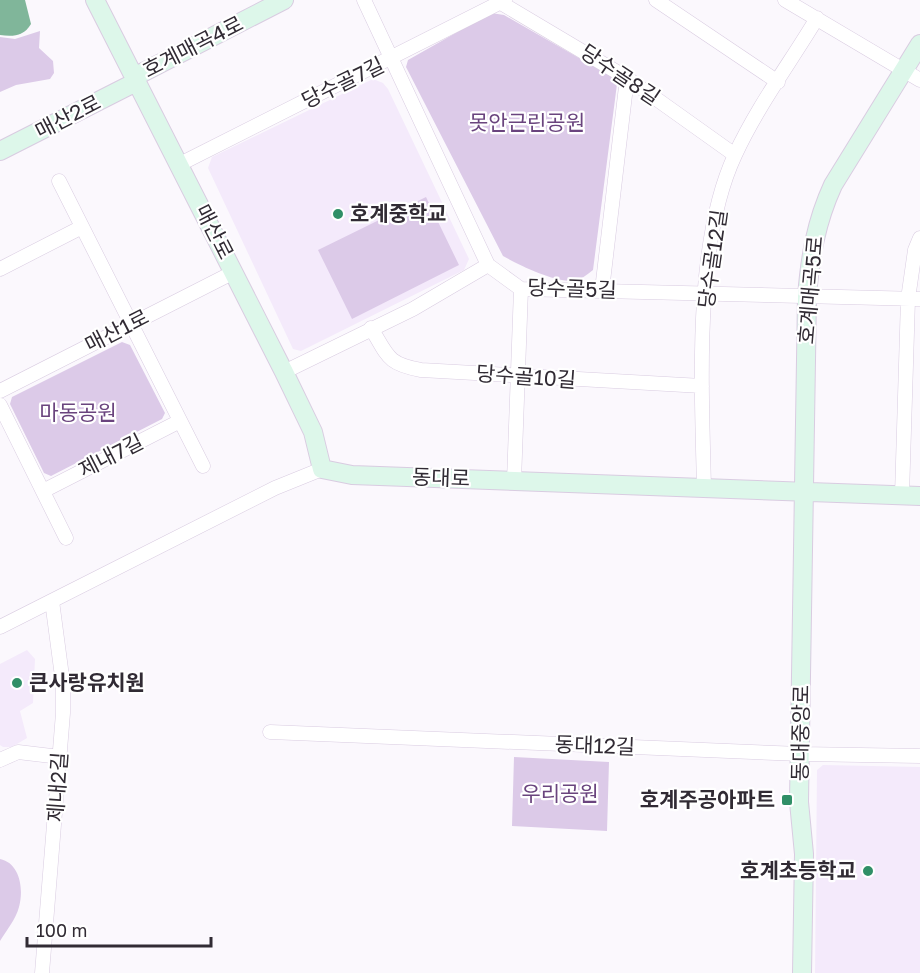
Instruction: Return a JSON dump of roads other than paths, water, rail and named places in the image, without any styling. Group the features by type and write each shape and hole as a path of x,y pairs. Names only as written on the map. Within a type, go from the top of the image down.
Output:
{"street":[{"name":"매산로","path":"95,0 284,372 313,432 322,469"},
{"name":"호계매곡4로","path":"135,80 284,0"},
{"name":"당수골5길","path":"364,0 488,266 521,289 914,299"},
{"path":"656,0 778,82"},
{"path":"785,0 920,80"},
{"name":"당수골7길","path":"180,164 503,1"},
{"name":"당수골8길","path":"503,1 627,78 735,155"},
{"name":"당수골12길","path":"704,489 702,386 706,294 712,231 735,155 817,18"},
{"name":"호계매곡5로","path":"804,493 807,297 810,253 823,207 833,185 920,44"},
{"path":"602,290 627,78"},
{"name":"매산2로","path":"0,152 135,80"},
{"path":"59,182 203,466"},
{"path":"0,269 82,227"},
{"path":"911,496 906,388 914,299 915,250 920,238"},
{"path":"284,372 413,309 488,266"},
{"name":"매산1로","path":"0,391 234,272"},
{"path":"514,481 516,376 521,289"},
{"name":"당수골10길","path":"371,328 392,361 400,367 702,386"},
{"path":"906,388 920,388"},
{"path":"0,405 66,538"},
{"name":"제내7길","path":"42,491 180,421"},
{"path":"0,627 275,488 322,469"},
{"name":"동대로","path":"322,469 352,475 911,496"},
{"name":"동대중앙로","path":"802,973 804,854 799,802 804,493"},
{"name":"제내2길","path":"42,973 60,757 63,684 52,601"},
{"name":"동대12길","path":"270,732 801,754 920,756"},
{"path":"0,760 18,752 60,757"}],"place":[{"name":"호계중학교","path":"338,214"},
{"name":"큰사랑유치원","path":"17,683"},
{"name":"호계주공아파트","path":"787,800"},
{"name":"호계초등학교","path":"868,871"}],"park label":[{"name":"못안근린공원","path":"527,123"},
{"name":"마동공원","path":"78,413"},
{"name":"우리공원","path":"560,794"}]}
